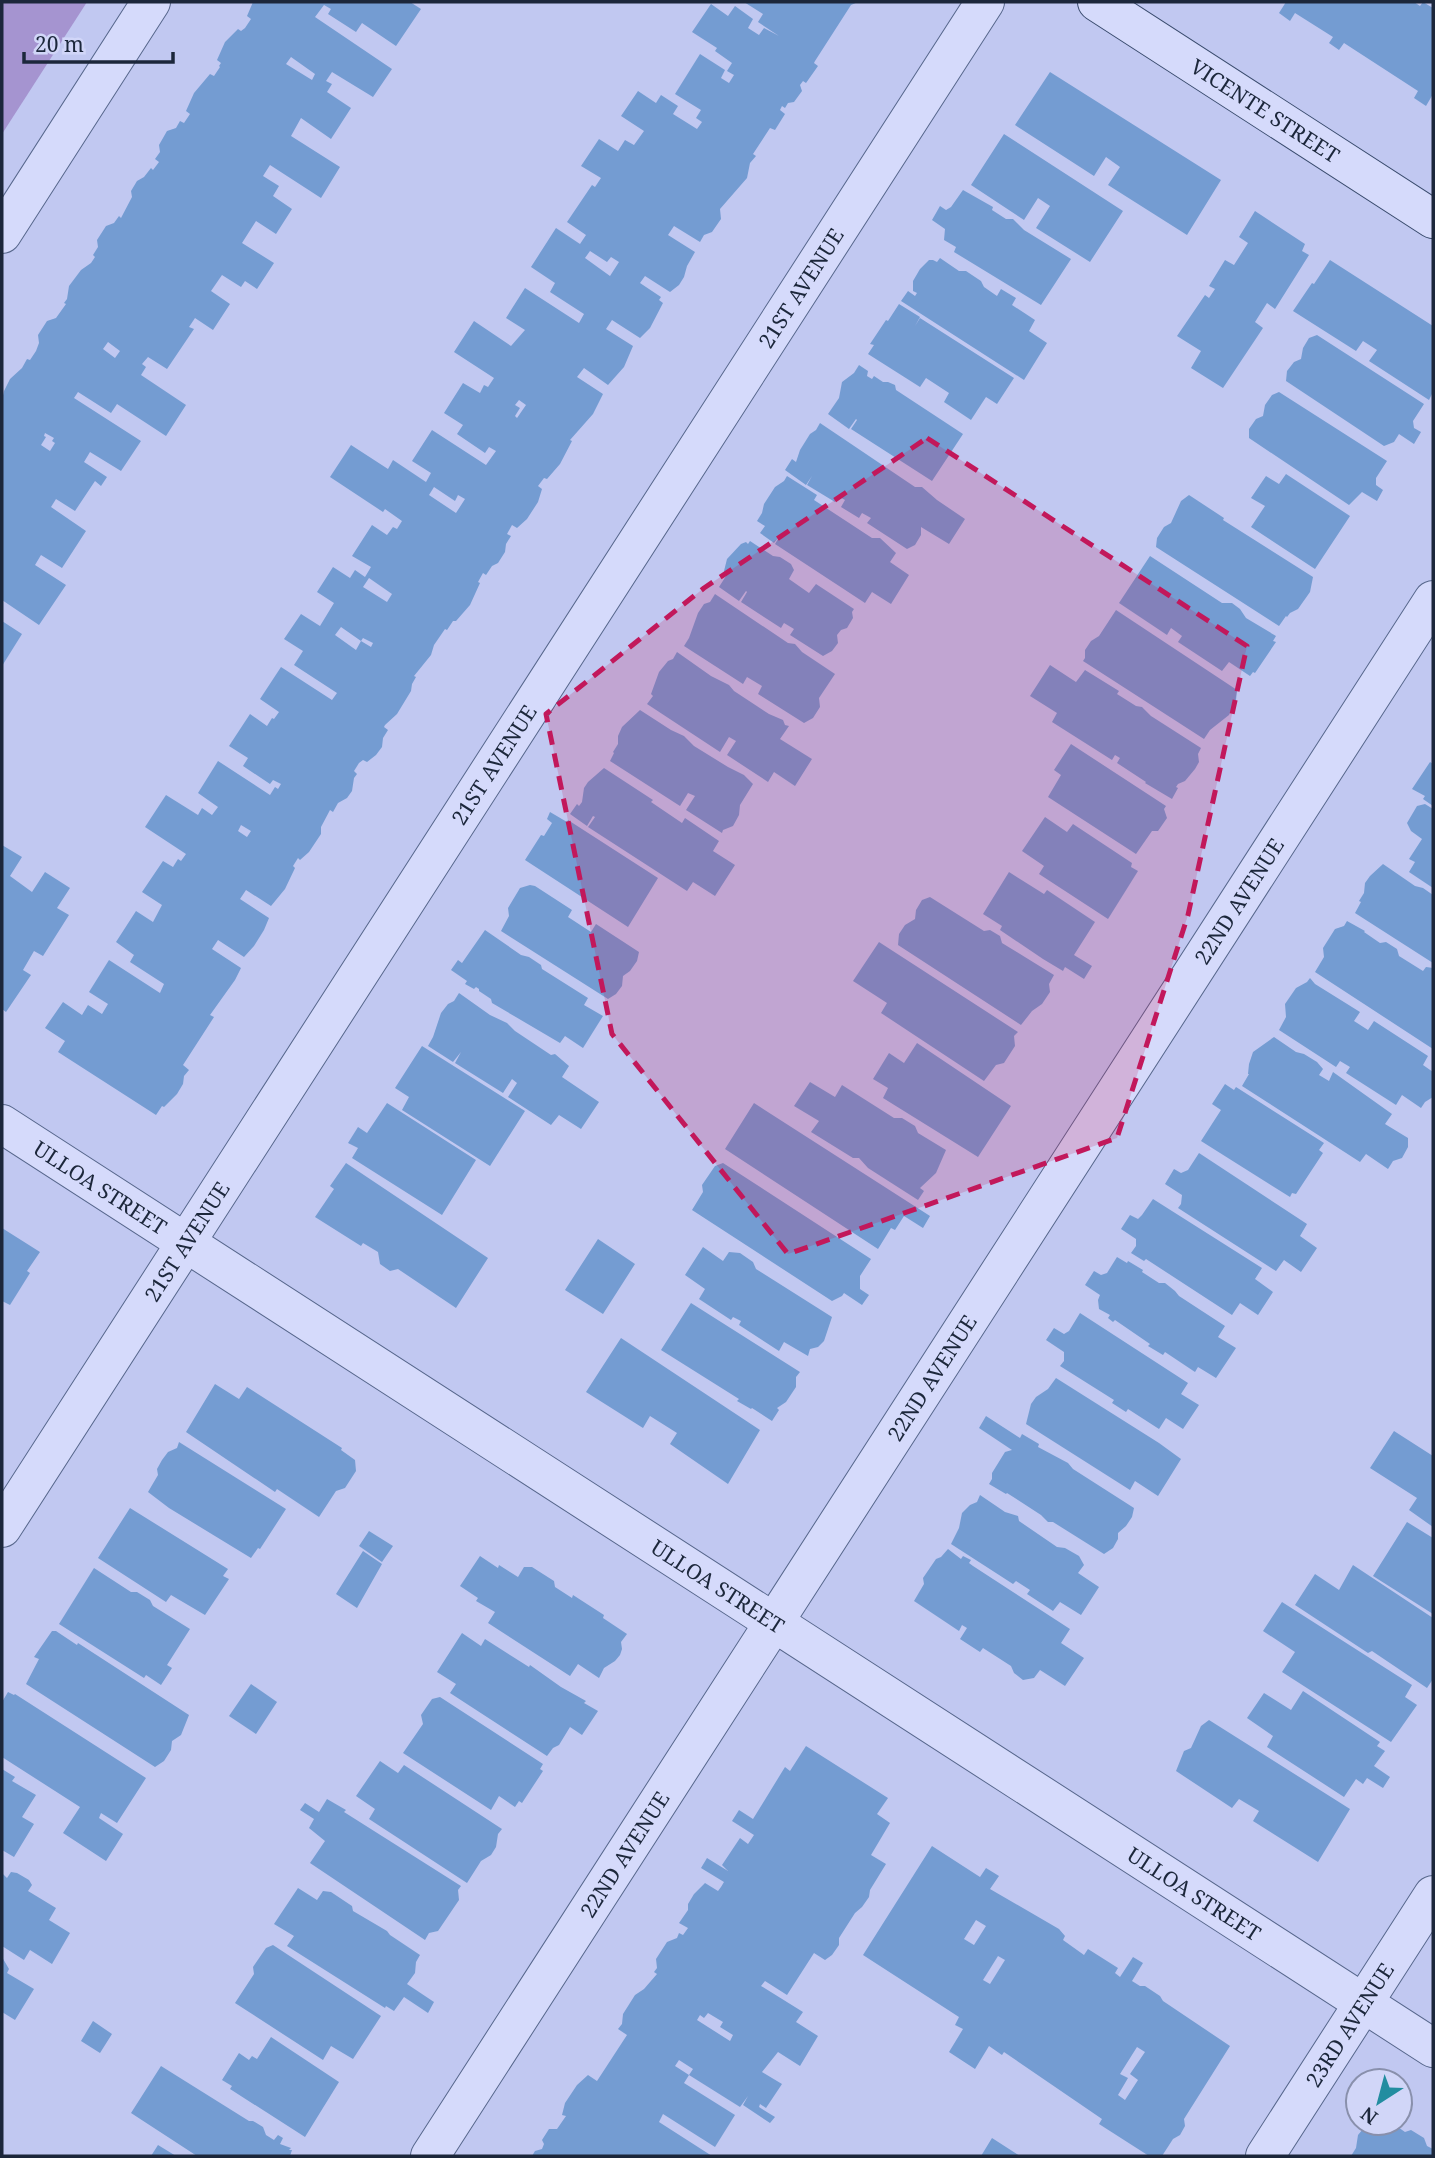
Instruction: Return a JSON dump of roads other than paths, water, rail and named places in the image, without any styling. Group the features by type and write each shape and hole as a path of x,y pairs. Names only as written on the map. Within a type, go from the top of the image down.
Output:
{"street":[{"path":"2,234 151,2"},
{"name":"21ST AVENUE","path":"2,1528 985,2"},
{"name":"VICENTE STREET","path":"1097,2 1433,219"},
{"name":"22ND AVENUE","path":"430,2156 1433,600"},
{"name":"ULLOA STREET","path":"2,1124 1433,2048"},
{"name":"23RD AVENUE","path":"1265,2156 1433,1895"}]}
